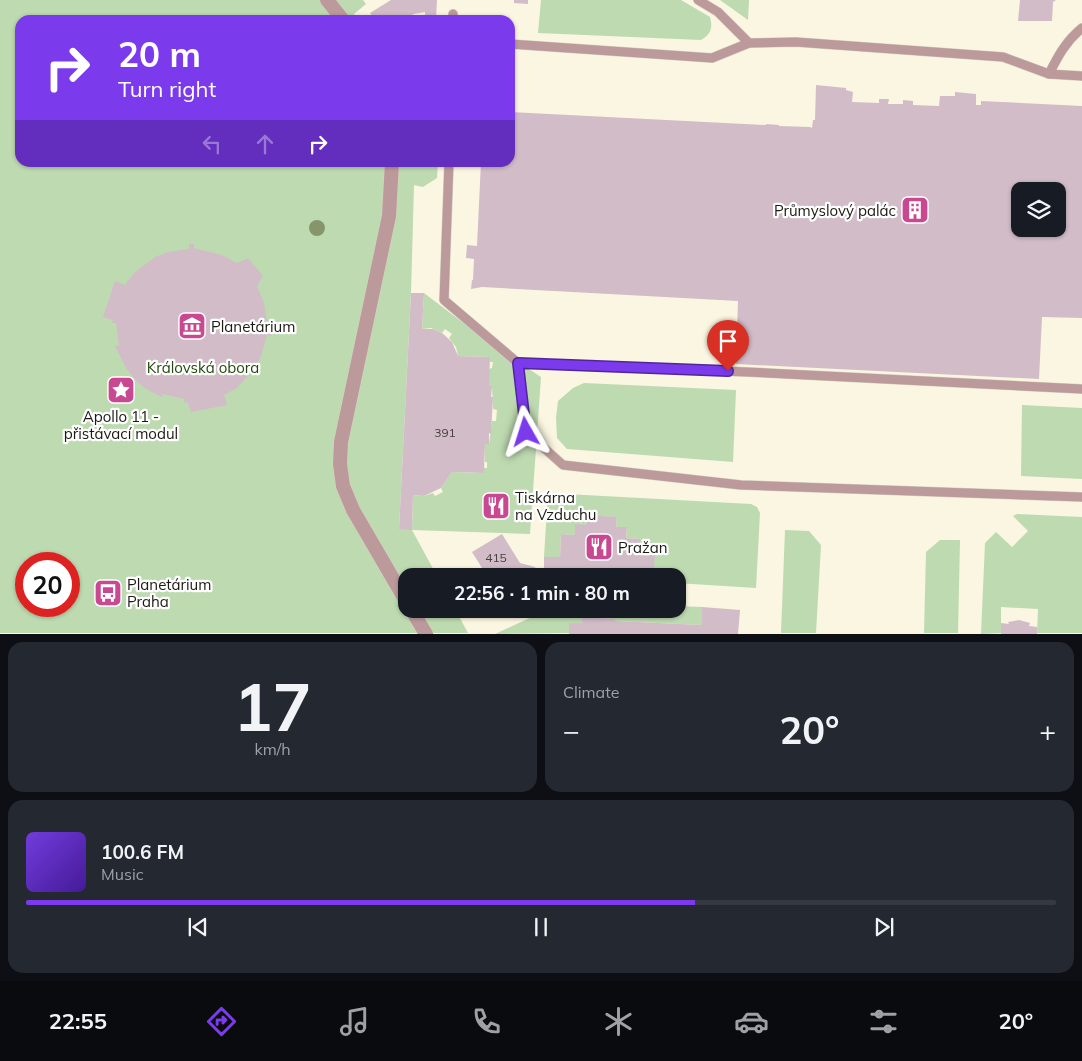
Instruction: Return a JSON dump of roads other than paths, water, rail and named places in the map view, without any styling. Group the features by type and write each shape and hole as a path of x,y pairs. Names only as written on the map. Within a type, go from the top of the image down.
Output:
{"street":[{"path":"327,0 339,15"},
{"path":"392,167 389,216 341,442 340,464 343,486 353,510 398,587"},
{"path":"416,618 426,634"}],"lane":[{"path":"698,0 718,12 749,43"},
{"path":"1049,74 1071,37 1082,28"},
{"path":"515,44 712,58 749,43 796,42 1003,56 1049,74 1082,76"},
{"path":"449,167 444,300 518,363 747,372 1082,389"},
{"path":"518,363 526,432 563,465 741,485 1082,497"}],"place":[{"name":"Průmyslový palác","path":"915,210"},
{"name":"Planetárium","path":"192,326"},
{"name":"Apollo 11 - přistávací modul","path":"121,390"},
{"name":"Tiskárna na Vzduchu","path":"496,506"},
{"name":"Pražan","path":"599,547"},
{"name":"Planetárium Praha","path":"108,593"}],"park label":[{"name":"Královská obora","path":"203,367"}]}
